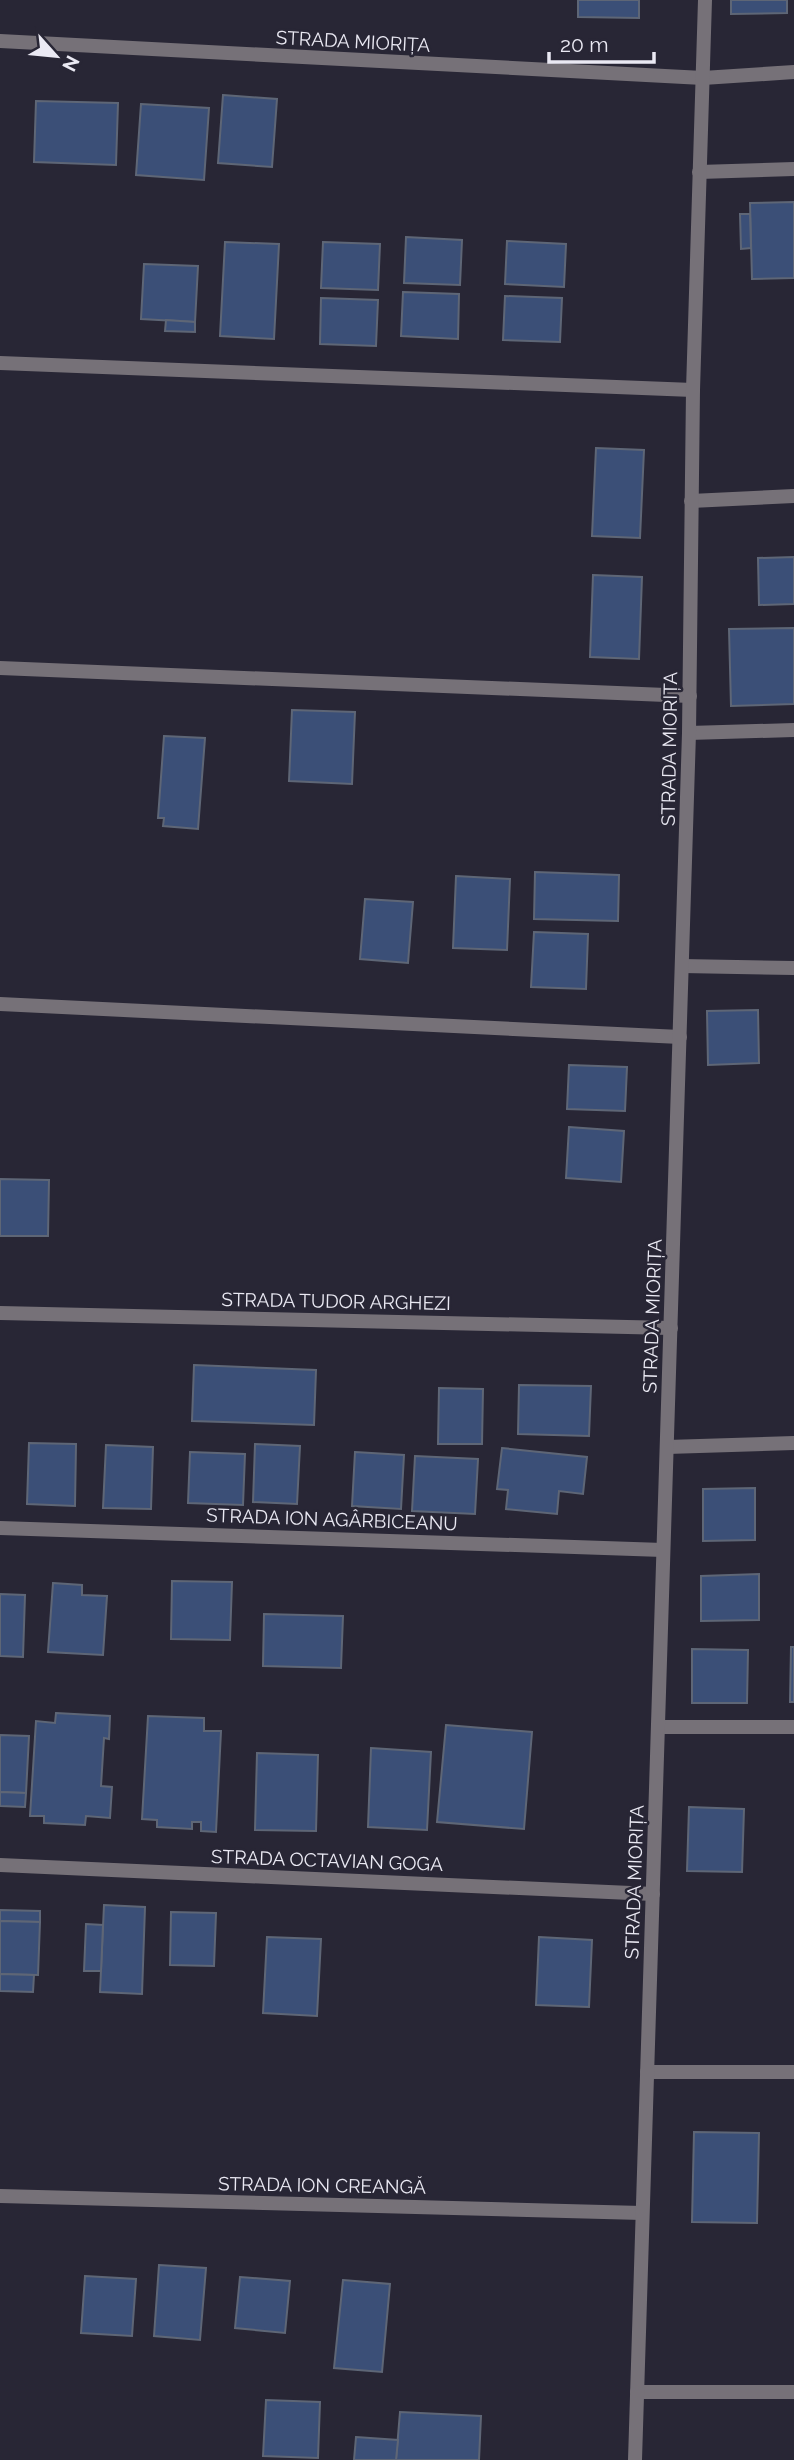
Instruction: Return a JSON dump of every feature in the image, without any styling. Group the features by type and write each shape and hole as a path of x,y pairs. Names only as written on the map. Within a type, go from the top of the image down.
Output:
{"street":[{"name":"STRADA MIORIȚA","path":"635,2460 690,733 693,390 705,0"},
{"name":"STRADA MIORIȚA","path":"0,41 703,78 794,72"},
{"path":"699,172 794,169"},
{"path":"0,363 693,390"},
{"path":"691,501 794,496"},
{"path":"0,667 690,696"},
{"path":"690,733 794,730"},
{"path":"682,967 794,968"},
{"path":"0,1004 680,1037"},
{"name":"STRADA TUDOR ARGHEZI","path":"0,1313 671,1328"},
{"path":"667,1447 794,1443"},
{"name":"STRADA ION AGÂRBICEANU","path":"0,1528 663,1549"},
{"path":"658,1727 794,1727"},
{"name":"STRADA OCTAVIAN GOGA","path":"0,1865 653,1894"},
{"path":"647,2072 794,2072"},
{"name":"STRADA ION CREANGĂ","path":"0,2196 642,2213"},
{"path":"637,2392 794,2392"}],"building":[{"path":"578,0 639,0 639,18 578,17"},
{"path":"731,0 787,0 787,13 731,14"},
{"path":"223,95 277,99 272,167 218,163"},
{"path":"36,101 118,103 116,165 34,162"},
{"path":"141,104 209,108 204,180 136,175"},
{"path":"794,202 794,278 752,279 750,203"},
{"path":"740,214 750,214 751,248 741,249"},
{"path":"406,237 462,240 460,285 404,283"},
{"path":"507,241 566,244 564,287 505,284"},
{"path":"225,242 279,244 274,339 220,336"},
{"path":"323,242 380,244 378,290 321,288"},
{"path":"144,264 198,266 195,322 141,319"},
{"path":"403,292 459,294 458,339 401,336"},
{"path":"505,296 562,298 560,342 503,340"},
{"path":"321,298 378,300 376,346 320,344"},
{"path":"166,320 195,322 195,332 165,331"},
{"path":"596,448 644,450 640,538 592,536"},
{"path":"794,557 794,604 759,605 758,558"},
{"path":"593,575 642,577 639,659 590,657"},
{"path":"794,628 794,704 731,706 729,629"},
{"path":"292,710 355,712 352,784 289,781"},
{"path":"164,736 205,738 198,829 163,826 164,818 158,818"},
{"path":"535,872 619,875 618,921 534,919"},
{"path":"456,876 510,879 507,950 453,948"},
{"path":"365,899 413,902 408,963 360,959"},
{"path":"534,932 588,934 586,989 531,987"},
{"path":"758,1010 759,1063 708,1065 707,1011"},
{"path":"569,1065 627,1067 625,1111 567,1109"},
{"path":"569,1127 624,1131 621,1182 566,1178"},
{"path":"0,1179 49,1180 48,1236 0,1236"},
{"path":"194,1365 316,1370 314,1425 192,1421"},
{"path":"519,1385 591,1386 589,1436 518,1434"},
{"path":"439,1388 483,1389 482,1444 438,1444"},
{"path":"29,1443 76,1444 75,1506 27,1504"},
{"path":"255,1444 300,1446 297,1504 253,1502"},
{"path":"106,1445 153,1447 151,1509 103,1508"},
{"path":"502,1448 587,1457 583,1494 559,1491 557,1514 506,1509 508,1490 497,1489"},
{"path":"190,1452 245,1454 243,1505 188,1503"},
{"path":"355,1452 404,1455 401,1509 352,1506"},
{"path":"415,1456 478,1459 475,1514 412,1511"},
{"path":"755,1488 755,1540 703,1541 703,1489"},
{"path":"759,1574 759,1620 701,1621 701,1576"},
{"path":"172,1581 232,1582 230,1640 171,1639"},
{"path":"53,1583 82,1585 82,1595 107,1596 103,1655 48,1652"},
{"path":"0,1594 25,1595 23,1657 0,1656"},
{"path":"264,1614 343,1616 341,1668 263,1666"},
{"path":"791,1647 794,1647 794,1702 790,1702"},
{"path":"692,1649 748,1650 747,1703 692,1703"},
{"path":"56,1713 110,1716 109,1739 104,1738 101,1786 112,1787 110,1818 86,1816 85,1825 44,1823 44,1816 30,1816 36,1721 55,1723"},
{"path":"148,1716 204,1718 204,1731 221,1731 216,1832 201,1831 201,1822 192,1822 192,1829 157,1827 157,1820 142,1819"},
{"path":"446,1725 532,1732 524,1829 437,1822"},
{"path":"0,1735 29,1736 26,1793 0,1792"},
{"path":"371,1748 431,1752 427,1830 368,1827"},
{"path":"257,1753 318,1755 316,1831 255,1830"},
{"path":"0,1792 26,1793 25,1807 0,1806"},
{"path":"689,1807 744,1809 742,1872 687,1871"},
{"path":"104,1905 145,1907 142,1994 100,1992"},
{"path":"0,1910 40,1911 40,1922 0,1921"},
{"path":"171,1912 216,1913 214,1966 170,1965"},
{"path":"0,1921 40,1922 38,1975 0,1974"},
{"path":"86,1924 103,1925 101,1971 84,1971"},
{"path":"267,1937 321,1939 317,2016 263,2013"},
{"path":"539,1937 592,1940 589,2007 536,2005"},
{"path":"0,1974 34,1975 33,1992 0,1991"},
{"path":"694,2132 759,2133 757,2223 692,2222"},
{"path":"159,2265 206,2268 200,2340 154,2336"},
{"path":"85,2276 136,2279 132,2336 81,2333"},
{"path":"240,2277 290,2281 285,2333 235,2328"},
{"path":"343,2280 390,2284 382,2372 334,2368"},
{"path":"266,2400 320,2402 318,2458 263,2456"},
{"path":"400,2412 481,2416 479,2460 396,2460"},
{"path":"356,2437 398,2440 396,2460 354,2460"}]}
